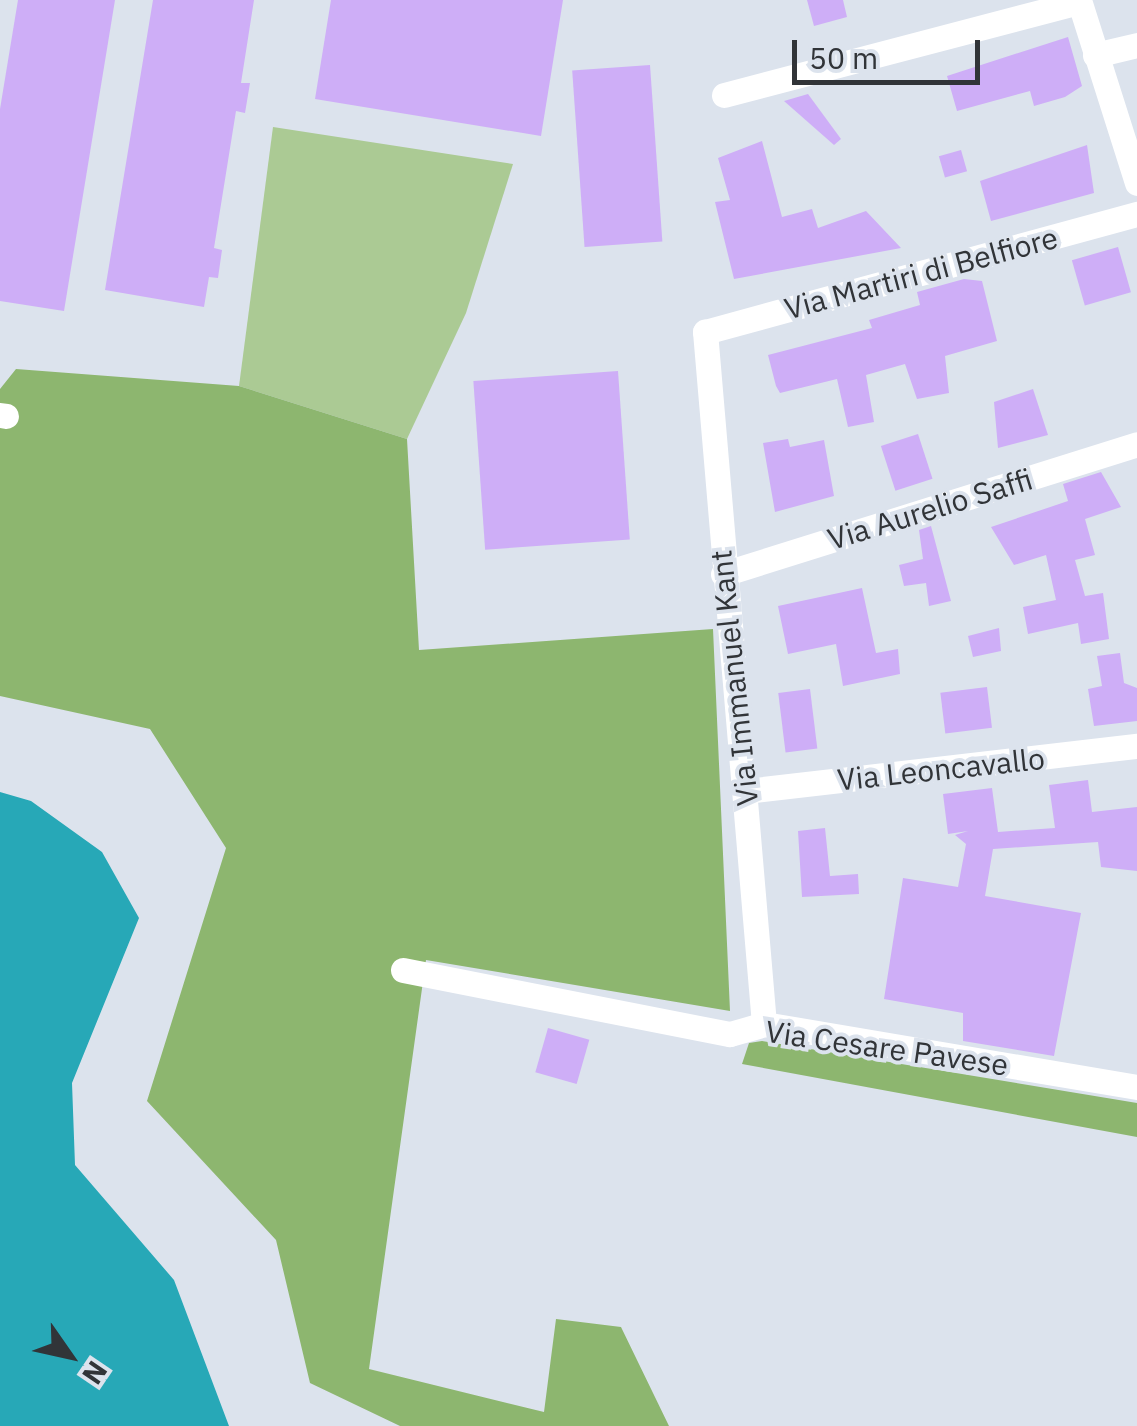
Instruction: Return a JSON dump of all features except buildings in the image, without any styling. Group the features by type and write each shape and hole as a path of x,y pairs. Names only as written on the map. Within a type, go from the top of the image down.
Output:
{"street":[{"path":"724,95 1079,1 1137,183"},
{"path":"1095,55 1137,45"},
{"name":"Via Martiri di Belfiore","path":"705,332 1137,214"},
{"name":"Via Immanuel Kant","path":"705,332 764,1024"},
{"name":"Via Aurelio Saffi","path":"723,574 1137,444"},
{"name":"Via Leoncavallo","path":"746,791 1137,746"},
{"name":"Via Cesare Pavese","path":"402,970 730,1034 764,1024 1137,1087"}],"green space":[{"path":"273,127 513,164 466,313 407,439 239,386"},
{"path":"16,369 239,386 407,439 419,650 713,629 730,1011 426,960 369,1369 544,1412 556,1319 621,1327 669,1426 400,1426 310,1383 276,1240 147,1101 226,848 150,729 0,696 0,389"},
{"path":"762,1041 1137,1103 1137,1137 742,1064 749,1043"}],"water":[{"path":"0,792 31,801 102,852 139,918 72,1083 75,1165 174,1280 229,1426 0,1426"}]}
